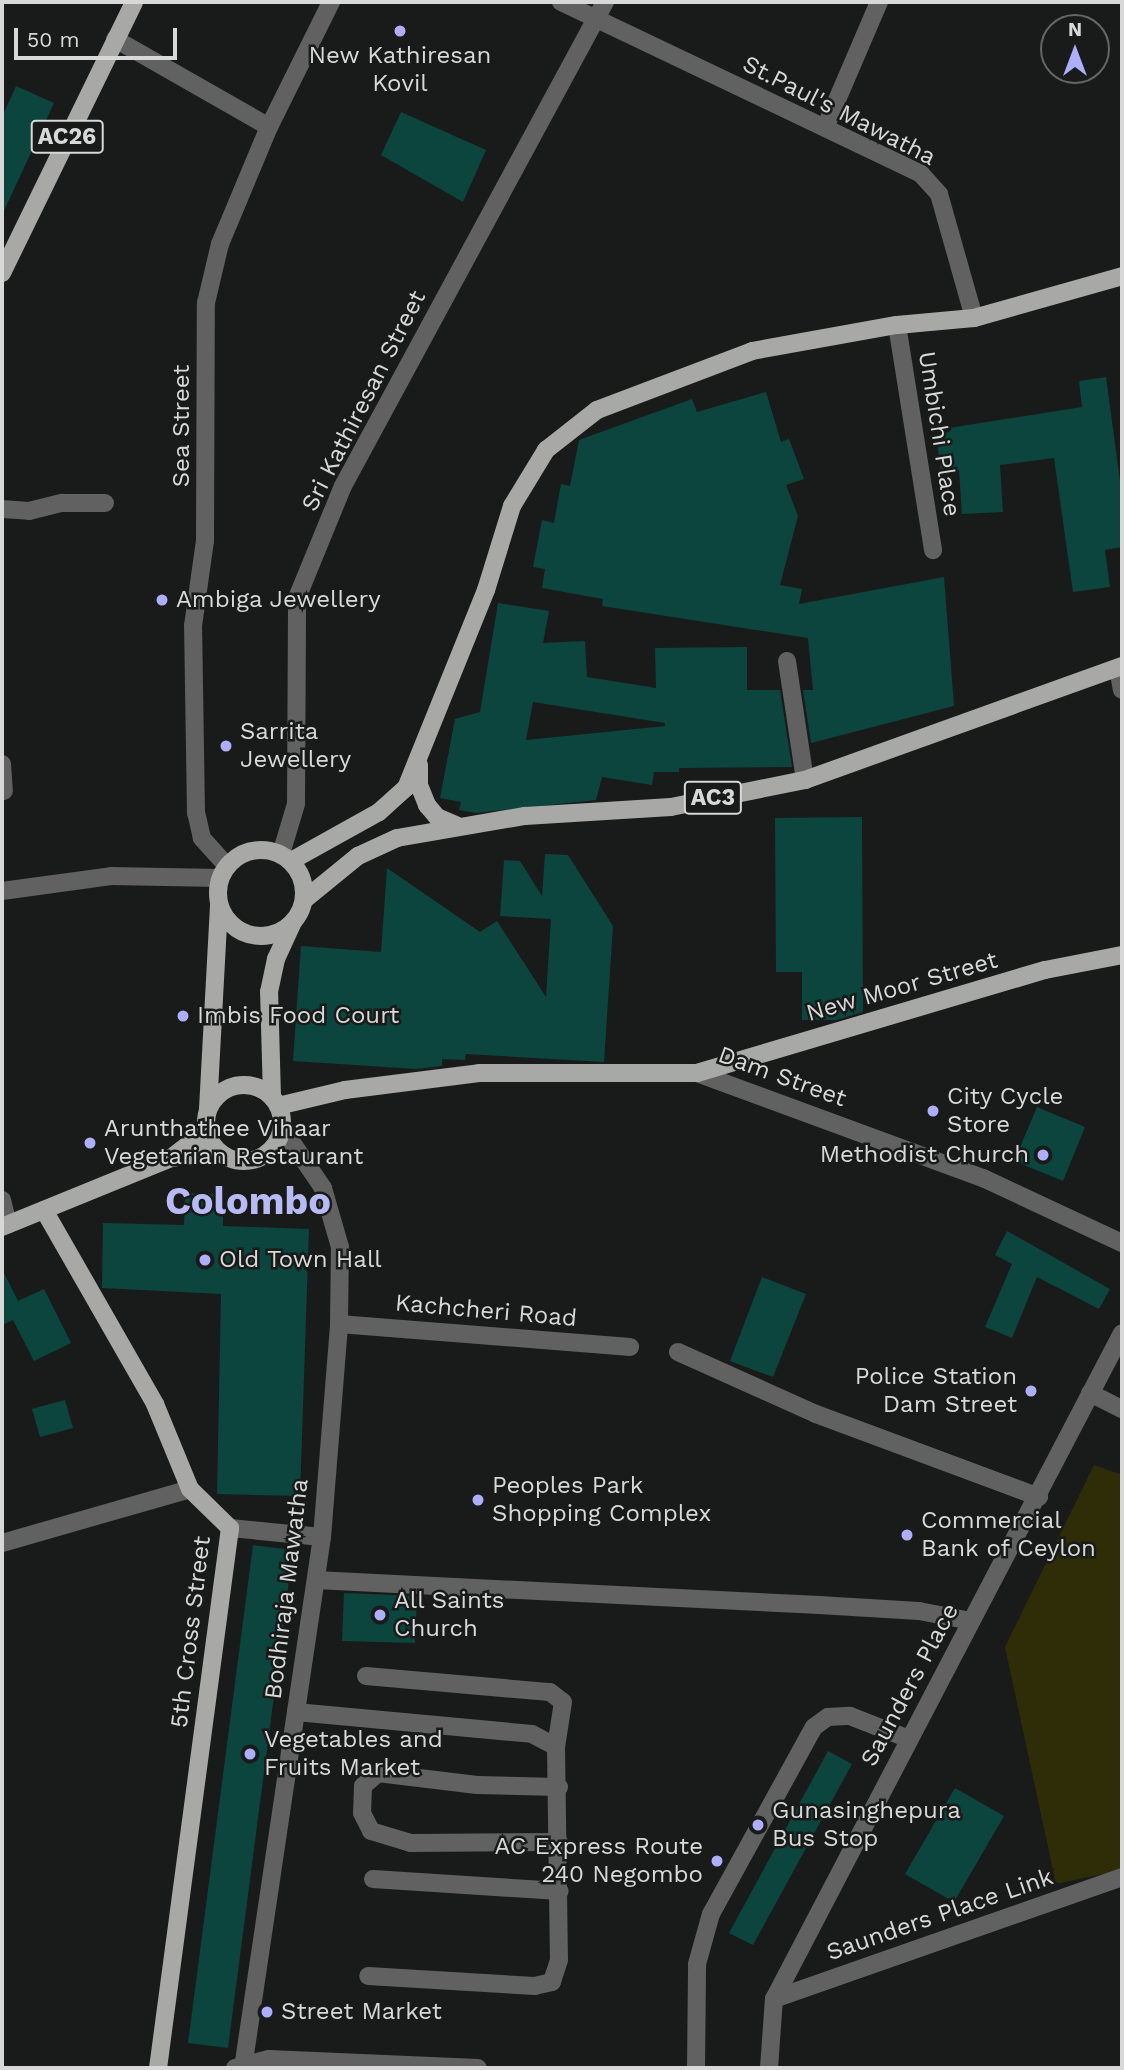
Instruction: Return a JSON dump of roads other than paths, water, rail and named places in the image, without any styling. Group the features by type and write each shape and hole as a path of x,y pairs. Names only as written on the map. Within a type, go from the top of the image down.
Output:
{"main road":[{"name":"AC26","path":"2,273 134,2"},
{"path":"286,858 396,800 419,756 486,590 512,506 546,450 597,410 752,351 897,325 974,318 1122,276"},
{"name":"AC3","path":"304,900 358,856 397,838 456,825 671,807 805,780 1120,667"},
{"path":"419,756 419,785 427,805 437,817 456,825"},
{"path":"5,1226 171,1158 217,1151 239,1161 262,1157 279,1139 282,1128 275,1101 269,992 276,959 304,900 301,875 286,858 248,851 223,872 219,904 206,1131 217,1151"},
{"path":"219,904 224,916 245,933 271,935 293,922"},
{"name":"New Moor Street","path":"698,1073 1045,970 1122,955"},
{"name":"Dam Street","path":"275,1101 479,1073 698,1073"},
{"path":"208,1109 232,1087 256,1087 275,1101"},
{"path":"171,1158 206,1131"},
{"name":"5th Cross Street","path":"44,1209 155,1404 190,1489 230,1528 158,2068"}],"street":[{"name":"Sea Street","path":"223,872 202,838 196,813 193,626 205,541 206,303 220,244 269,127 331,2"},
{"name":"St.Paul's Mawatha","path":"561,2 921,174 939,194 974,318"},
{"name":"Sri Kathiresan Street","path":"286,858 296,804 297,598 343,486 605,2"},
{"path":"825,128 879,2"},
{"path":"115,39 269,127"},
{"name":"Umbichi Place","path":"897,325 933,550"},
{"path":"2,509 29,511 62,503 105,503"},
{"path":"787,661 805,780"},
{"path":"1120,667 1122,690"},
{"path":"2,764 4,791"},
{"path":"2,891 111,876 223,872"},
{"name":"Dam Street","path":"698,1073 983,1178 1122,1243"},
{"name":"Bodhiraja Mawatha","path":"240,2067 322,1537 339,1324 340,1247 323,1188 282,1128"},
{"path":"2,1200 5,1226"},
{"name":"Kachcheri Road","path":"339,1324 630,1348"},
{"name":"Saunders Place","path":"769,2068 774,1999 1039,1497 1122,1333"},
{"path":"678,1352 816,1414 1039,1497"},
{"path":"1090,1393 1122,1409"},
{"path":"2,1543 190,1489"},
{"path":"230,1528 322,1537"},
{"path":"316,1580 844,1606 919,1611 971,1622"},
{"path":"366,1676 550,1692 563,1702 556,1747 559,1787 559,1960 552,1982 534,1986 368,1976"},
{"path":"296,1712 532,1734 556,1747"},
{"path":"696,2068 697,1965 712,1914 814,1727 828,1717 850,1716 909,1739"},
{"path":"559,1787 477,1784 378,1773 363,1786 362,1813 371,1830 411,1843 559,1842"},
{"name":"Saunders Place Link","path":"774,1999 1122,1877"},
{"path":"373,1879 560,1891"},
{"path":"240,2067 269,2059 478,2068"}],"place":[{"name":"New Kathiresan Kovil","path":"400,31"},
{"name":"Ambiga Jewellery","path":"162,600"},
{"name":"Sarrita Jewellery","path":"226,746"},
{"name":"Imbis Food Court","path":"183,1016"},
{"name":"City Cycle Store","path":"933,1111"},
{"name":"Arunthathee Vihaar Vegetarian Restaurant","path":"90,1143"},
{"name":"Methodist Church","path":"1043,1155"},
{"name":"Old Town Hall","path":"205,1260"},
{"name":"Police Station Dam Street","path":"1031,1391"},
{"name":"Peoples Park Shopping Complex","path":"478,1500"},
{"name":"Commercial Bank of Ceylon","path":"907,1535"},
{"name":"All Saints Church","path":"380,1615"},
{"name":"Vegetables and Fruits Market","path":"250,1754"},
{"name":"Gunasinghepura Bus Stop","path":"758,1825"},
{"name":"AC Express Route 240 Negombo","path":"717,1861"},
{"name":"Street Market","path":"267,2012"}],"district":[{"name":"Colombo","path":"248,1202"}]}
